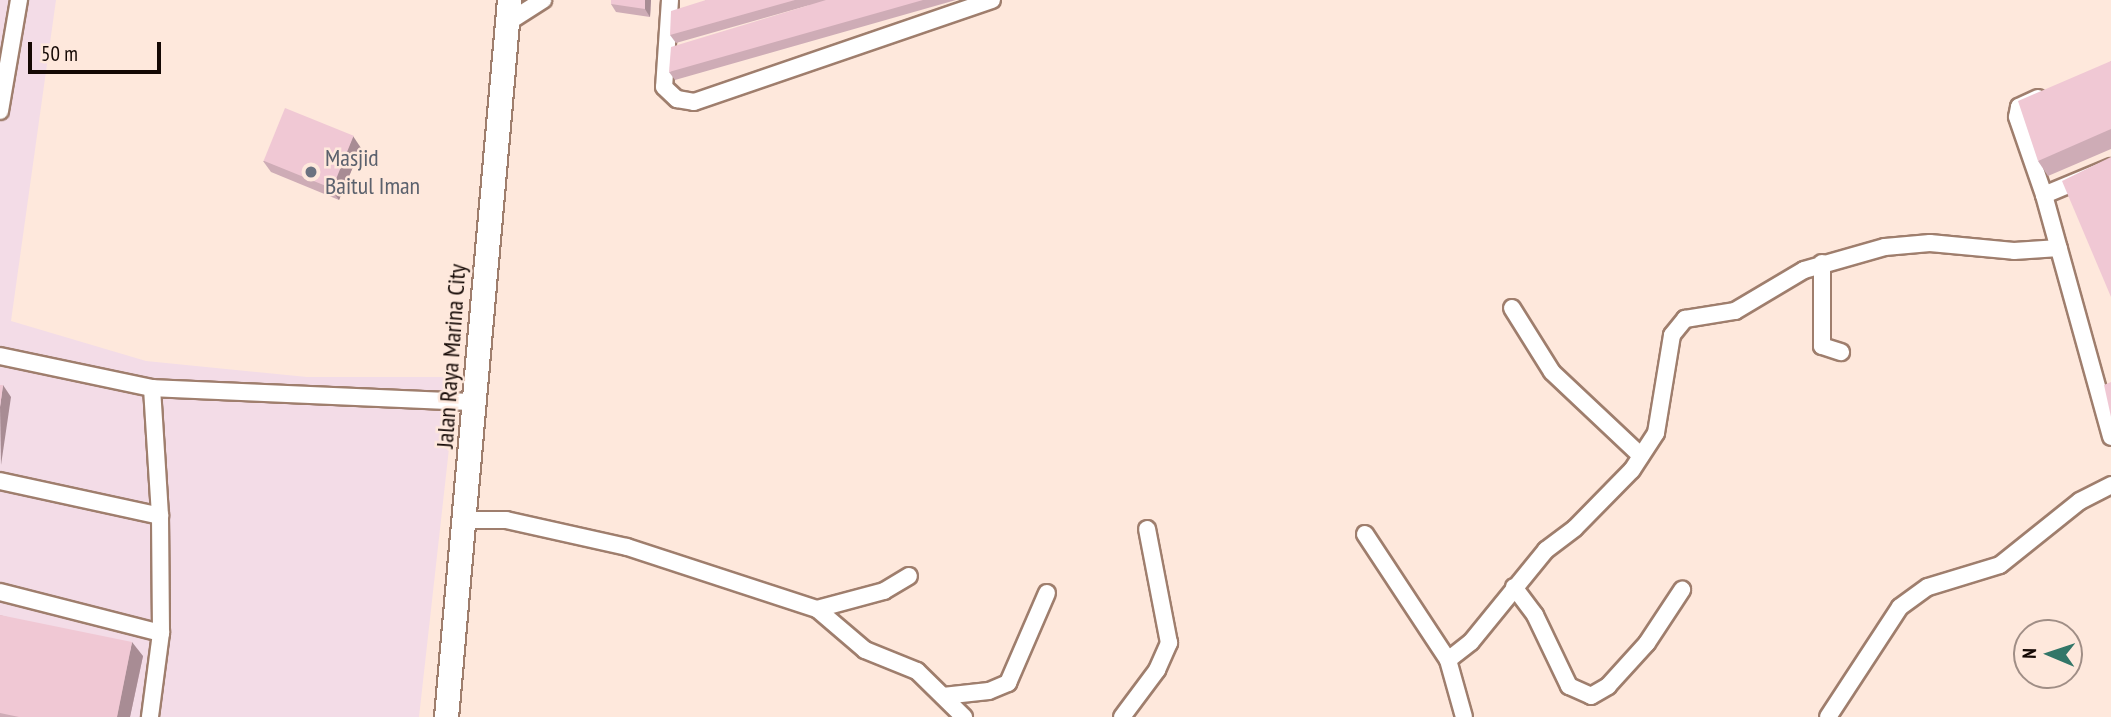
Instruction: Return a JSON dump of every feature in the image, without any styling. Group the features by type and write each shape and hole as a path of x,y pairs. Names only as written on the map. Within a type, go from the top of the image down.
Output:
{"main road":[{"name":"Jalan Raya Marina City","path":"446,717 509,0"}],"street":[{"path":"0,111 4,73 19,0"},
{"path":"507,23 543,0"},
{"path":"673,6 664,87 677,99 694,102 992,0"},
{"path":"2048,94 2023,104 2017,117 2106,395 2111,437"},
{"path":"2044,195 2111,167"},
{"path":"1447,660 1471,642 1546,550 1602,502 1641,456 1656,433 1677,326 1698,315 1748,306 1822,263 1901,244 1958,243 2014,251 2059,248"},
{"path":"1822,263 1822,346 1842,352"},
{"path":"1512,308 1552,372 1641,456"},
{"path":"0,356 152,388 474,402"},
{"path":"150,717 161,633 160,516 152,388"},
{"path":"0,481 160,516"},
{"path":"1828,717 1900,607 1928,587 2000,565 2080,501 2111,485"},
{"path":"465,520 506,520 627,547 817,609 865,650 917,671 964,717"},
{"path":"1122,717 1157,670 1169,643 1147,529"},
{"path":"1365,534 1447,660 1464,717"},
{"path":"817,609 884,591 909,576"},
{"path":"1514,587 1535,615 1569,686 1591,696 1608,686 1647,643 1682,590"},
{"path":"0,592 161,633"},
{"path":"943,696 989,691 1008,683 1047,593"}],"shaded area":[{"path":"0,0 56,0 11,321 146,361 307,377 457,377 419,717 0,717"}],"building":[{"path":"611,0 645,0 645,9 611,4"},
{"path":"706,0 795,0 670,35 671,11"},
{"path":"826,0 923,0 669,72 671,47"},
{"path":"2111,61 2111,129 2038,161 2018,101"},
{"path":"285,108 354,136 332,189 264,161"},
{"path":"2111,157 2111,297 2062,181"},
{"path":"2111,382 2111,417 2104,385"},
{"path":"0,385 3,385 0,407"},
{"path":"0,615 132,642 117,717 19,717 0,713"}],"place":[{"name":"Masjid Baitul Iman","path":"311,172"}]}
